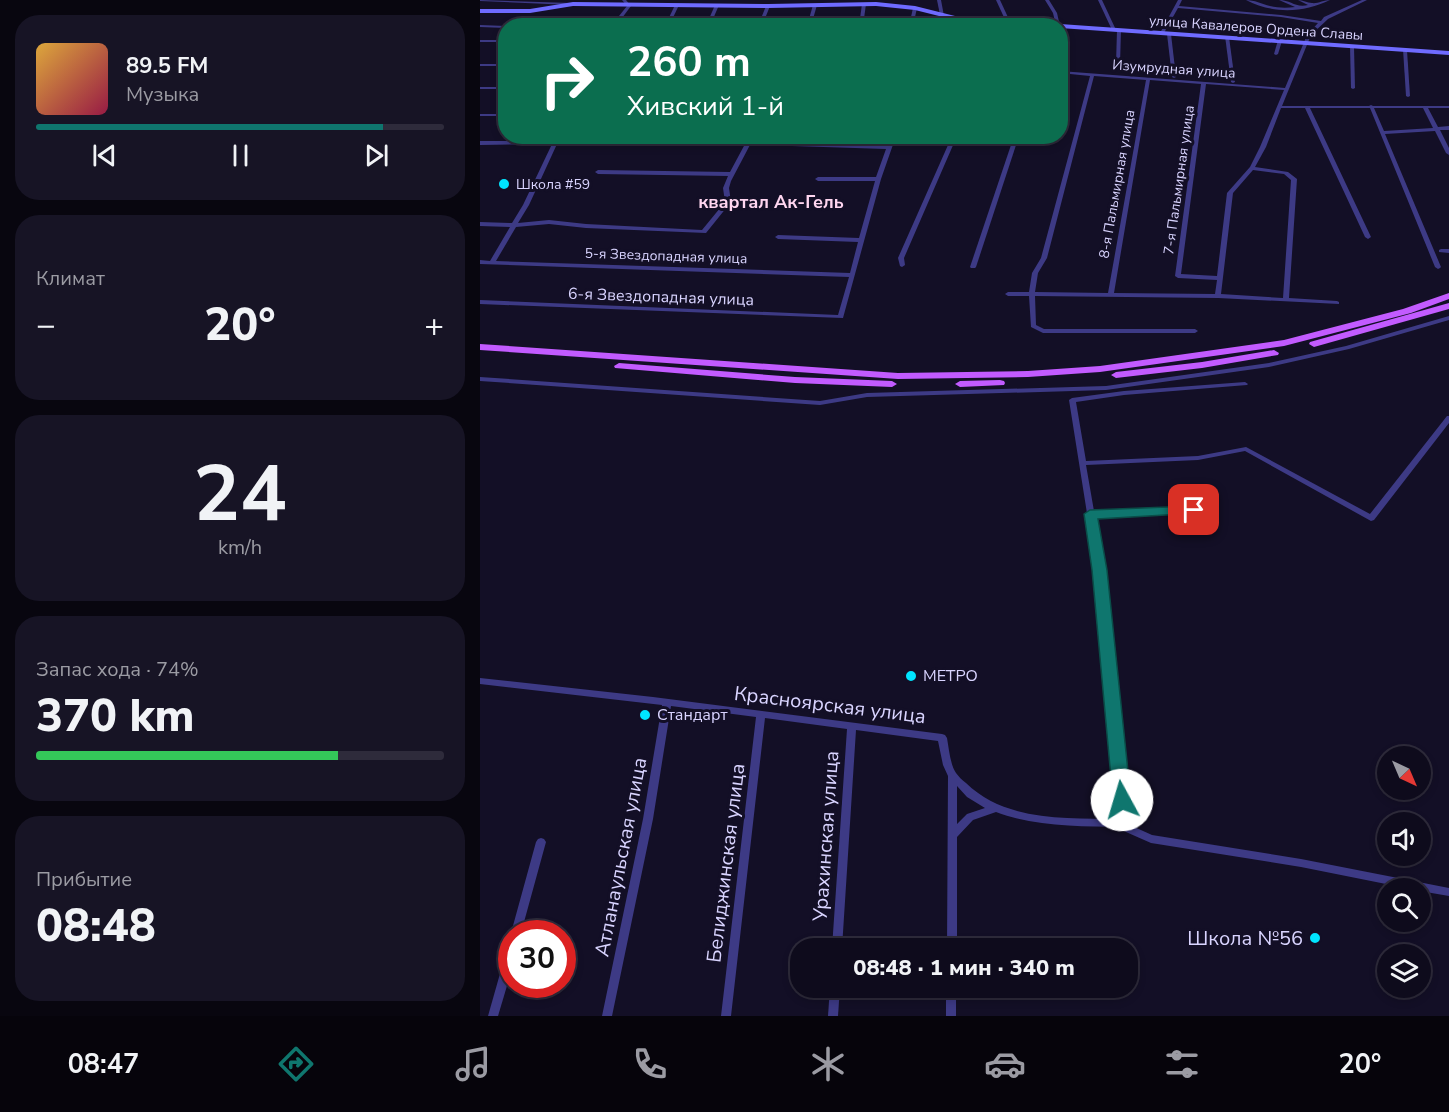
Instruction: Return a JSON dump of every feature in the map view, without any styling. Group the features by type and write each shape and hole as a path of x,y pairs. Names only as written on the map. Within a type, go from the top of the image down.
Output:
{"main road":[{"path":"480,347 898,376 1028,374 1100,369 1284,343 1407,311 1449,296"},
{"path":"480,355 848,383 1029,381 1145,372 1275,352 1362,332 1449,306"}],"street":[{"path":"480,0 573,4 625,2 768,6 775,3 815,5 825,2 864,4 874,2 915,8 950,18"},
{"path":"939,0 942,15"},
{"path":"998,0 1007,18"},
{"path":"1047,0 1057,18"},
{"path":"1100,0 1117,30 1118,64"},
{"path":"1174,77 1166,33 1180,0"},
{"path":"1248,0 1273,10 1301,9 1328,0"},
{"path":"1281,0 1301,9"},
{"path":"1299,0 1312,5"},
{"path":"1218,296 1227,198 1252,168 1306,43 1320,22 1337,11 1365,0"},
{"path":"620,18 629,6 625,2"},
{"path":"669,18 673,3"},
{"path":"480,11 530,11 573,4"},
{"path":"713,18 721,4"},
{"path":"862,18 864,4"},
{"path":"811,18 815,5"},
{"path":"763,18 768,6"},
{"path":"1177,7 1281,16 1320,22"},
{"path":"913,18 915,8"},
{"path":"480,26 498,27"},
{"name":"улица Кавалеров Ордена Славы","path":"1068,26 1449,53"},
{"path":"1227,38 1233,82"},
{"path":"480,41 498,41"},
{"path":"1276,54 1280,41"},
{"path":"1352,46 1353,88"},
{"path":"1405,50 1408,96"},
{"path":"480,65 498,65"},
{"name":"Изумрудная улица","path":"1068,73 1286,89"},
{"path":"1092,75 1044,258 1035,267 1031,292 1033,326 1043,332 1195,331"},
{"name":"8-я Пальмирная улица","path":"1111,294 1148,79"},
{"name":"7-я Пальмирная улица","path":"1204,83 1178,276 1218,278"},
{"path":"480,88 498,88"},
{"path":"1371,106 1438,267"},
{"path":"1280,107 1449,107"},
{"path":"1425,107 1449,153"},
{"path":"1307,108 1368,237"},
{"path":"480,115 498,115"},
{"path":"1382,133 1449,128"},
{"path":"480,143 498,142"},
{"path":"492,262 514,225 554,144"},
{"path":"480,224 514,225 549,222 704,232 728,202 726,188 748,144"},
{"path":"792,144 888,148"},
{"path":"852,275 890,144"},
{"path":"902,265 901,258 951,144"},
{"path":"973,267 1014,144"},
{"path":"1252,168 1292,176 1294,179 1286,300"},
{"path":"598,172 732,174"},
{"path":"818,178 878,179"},
{"path":"778,237 861,240"},
{"path":"1441,251 1449,251"},
{"name":"5-я Звездопадная улица","path":"480,262 852,275"},
{"name":"6-я Звездопадная улица","path":"480,302 841,317 852,275"},
{"path":"1008,294 1031,292 1218,296 1337,303"},
{"path":"480,379 820,403 886,394 1106,388 1269,365 1347,348 1449,318"},
{"path":"1245,384 1124,393 1072,400 1072,412 1100,570 1124,823 1129,829 1151,839 1301,863 1449,892"},
{"path":"1082,463 1198,458 1246,449 1371,518 1449,418"},
{"path":"1090,514 1215,509"},
{"name":"Красноярская улица","path":"480,681 604,693 942,738 952,777"},
{"name":"Атланаульская улица","path":"608,1016 648,819 667,703"},
{"name":"Белиджинская улица","path":"726,1016 761,714"},
{"name":"Урахинская улица","path":"838,938 852,726"},
{"path":"952,777 975,797 994,808 1044,820 1124,823"},
{"path":"952,777 952,938"},
{"path":"952,836 970,817 994,808"},
{"path":"519,920 540,842"},
{"path":"494,1016 499,998"},
{"path":"833,1016 834,998"},
{"path":"951,998 951,1016"}],"place":[{"name":"Школа #59","path":"504,184"},
{"name":"МЕТРО","path":"911,676"},
{"name":"Стандарт","path":"645,715"},
{"name":"Школа №56","path":"1315,938"}],"district":[{"name":"квартал Ак-Гель","path":"771,202"}],"route":[{"path":"1122,800 1100,570 1090,514 1194,510"}]}
